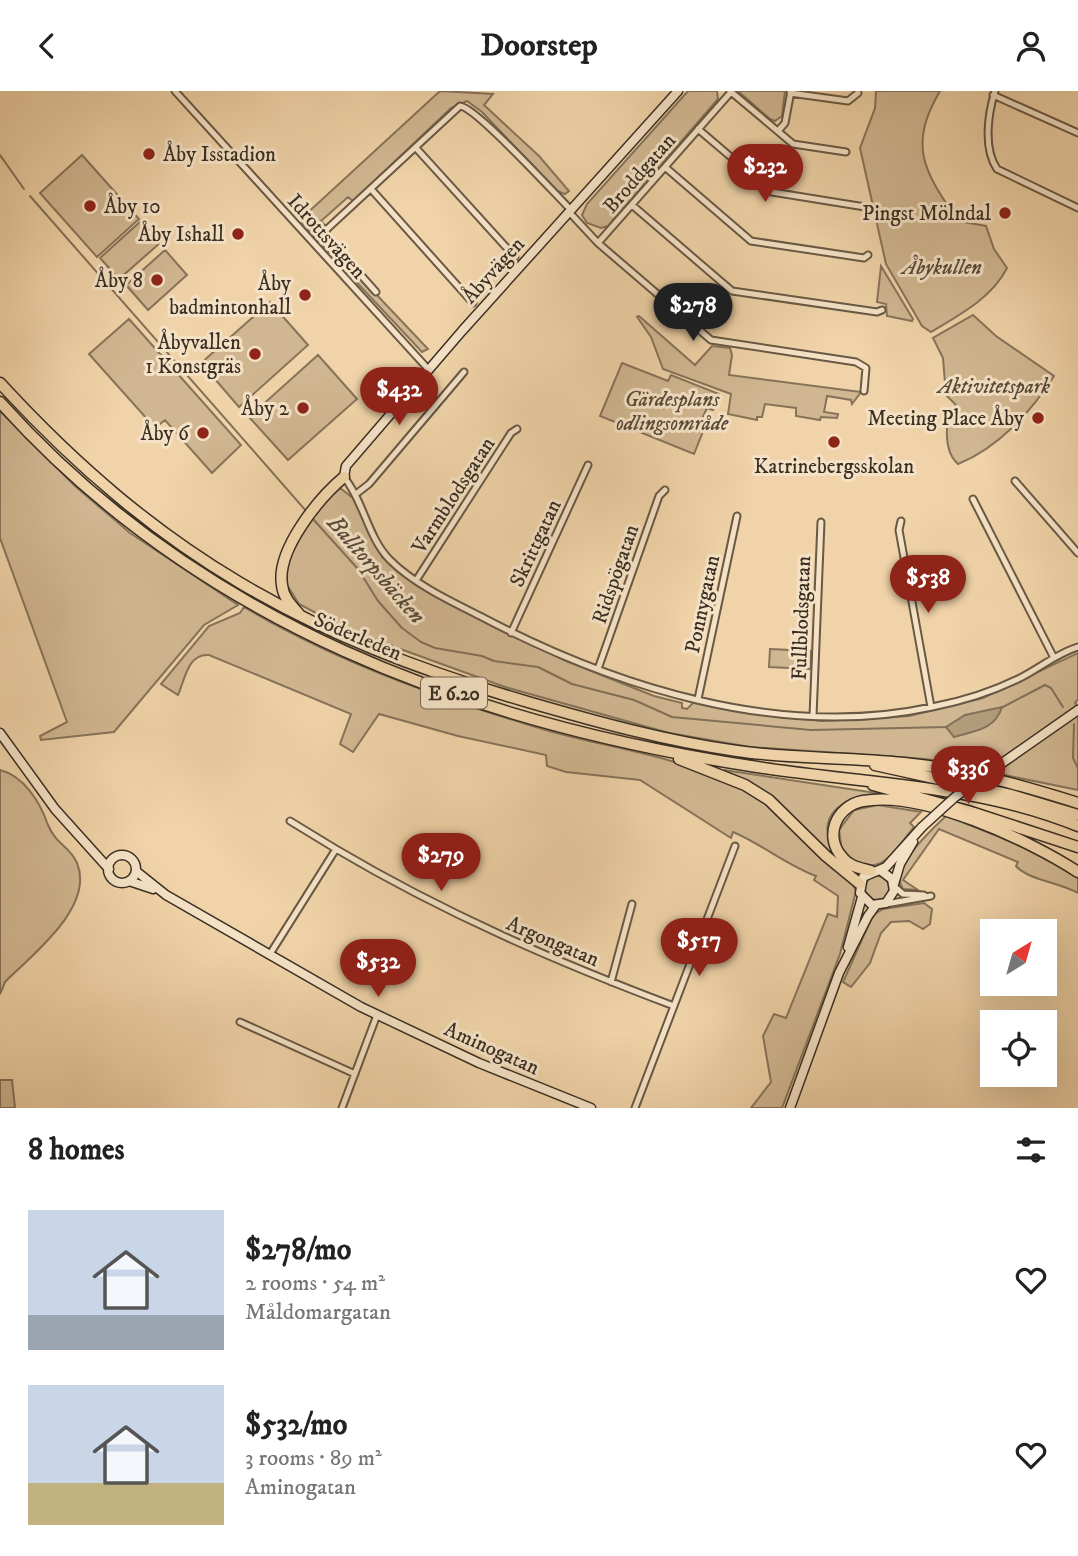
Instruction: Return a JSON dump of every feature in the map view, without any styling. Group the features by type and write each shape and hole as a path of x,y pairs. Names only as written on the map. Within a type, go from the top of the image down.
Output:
{"highway":[{"name":"Söderleden","path":"0,383 86,471 146,521 235,582 304,619 415,666 588,720 738,751 842,759"},
{"name":"Söderleden","path":"0,402 61,466 130,525 200,575 267,615 356,658 421,683 536,719 650,748 852,780"},
{"path":"304,619 288,602 281,580 290,549 310,515 344,477"},
{"path":"650,748 723,775 769,800 860,884"},
{"path":"842,759 936,767 1035,789 1078,795"},
{"path":"842,759 1011,795 1078,815"},
{"path":"852,780 991,819 1078,847"},
{"path":"852,780 888,782 982,799 1078,826"},
{"path":"1035,789 1078,803"},
{"path":"876,871 849,864 834,843 835,822 848,806 864,801 887,801 926,807 972,820 1035,848 1078,872"},
{"path":"972,820 991,819"}],"street":[{"name":"Idrottsvägen","path":"175,91 429,370"},
{"name":"Åbyvägen","path":"344,477 346,466 429,370 678,91"},
{"path":"731,92 797,146 846,152"},
{"name":"Broddgatan","path":"598,243 731,92"},
{"path":"778,131 785,123 791,92 848,101 858,93"},
{"path":"1078,133 994,93 989,116 991,156 997,169 1078,208"},
{"path":"376,292 325,232 460,106 469,108 598,243 711,340 856,362 866,368 864,391"},
{"path":"698,129 772,192 865,207"},
{"path":"416,148 515,257"},
{"path":"666,167 751,241 864,258 868,255"},
{"path":"370,189 473,303"},
{"path":"632,205 732,291 877,312 883,310"},
{"path":"356,494 385,465 464,372"},
{"name":"Varmblodsgatan","path":"416,579 511,433 517,429"},
{"name":"Skrittgatan","path":"511,633 588,465"},
{"path":"344,477 356,494 383,551 416,579 511,633 598,669 698,699 813,716 858,716 932,708 1001,686 1078,646"},
{"path":"1015,481 1078,553"},
{"name":"Ridspögatan","path":"598,669 659,496 665,490"},
{"path":"973,499 1054,659"},
{"name":"Ponnygatan","path":"698,699 737,516"},
{"path":"901,521 899,530 932,708"},
{"name":"Fullblodsgatan","path":"813,716 821,522"},
{"path":"790,1108 839,973 862,897 860,884 955,797 1078,711"},
{"name":"Aminogatan","path":"0,733 55,809 91,846 117,881 129,881 163,893"},
{"name":"Argongatan","path":"290,821 427,901 516,943 674,1006"},
{"path":"839,973 868,916 893,896 900,865 922,827"},
{"name":"Aminogatan","path":"91,846 116,857 132,859 136,871 163,893 377,1015 479,1063 591,1108"},
{"path":"638,1106 734,846"},
{"path":"270,954 336,849"},
{"path":"109,869 116,857"},
{"path":"129,881 136,871"},
{"path":"862,897 879,905 906,903 930,896 903,894 889,875 876,871"},
{"name":"Argongatan","path":"611,982 632,904"},
{"path":"342,1108 377,1015"},
{"path":"240,1022 355,1073"}],"green space":[{"path":"440,91 493,94 484,105 539,156 569,191 565,194 557,191 482,112 467,101 451,108 353,201 348,197 321,221 325,225 318,230 321,236 428,349 422,352 301,223 304,216"},
{"path":"688,91 717,91 718,99 608,226 601,228 587,223 582,215 587,204"},
{"path":"738,91 785,91 782,116 775,121 770,119"},
{"name":"Åbykullen","path":"876,91 940,91 924,128 922,144 929,173 958,221 986,226 994,249 1007,268 1001,279 984,297 931,332 922,326 886,264 860,148 875,108"},
{"name":"Åby 10","path":"82,155 139,219 97,257 40,193"},
{"path":"141,221 160,243 119,279 100,258"},
{"name":"Åby 8","path":"165,250 187,275 148,310 126,285"},
{"path":"881,266 912,321 887,316 886,304 877,302"},
{"name":"Åbyvallen 1 Konstgräs","path":"270,302 308,345 239,407 201,363"},
{"name":"Aktivitetspark","path":"973,315 996,336 1054,376 1035,403 1000,439 958,464 950,452 947,435 949,418 956,405 946,395 943,358 933,338"},
{"path":"637,317 695,365 712,346 730,348 732,355 729,375 861,392 852,404 851,400 827,396 824,412 838,414 837,418 821,417 820,420 796,416 796,408 765,404 762,417 757,417 757,420 728,414 731,394 663,369 651,337"},
{"path":"129,319 241,445 212,473 165,420 155,428 89,354"},
{"name":"Åby 2","path":"318,355 357,399 288,460 249,417"},
{"name":"Gärdesplans odlingsområde","path":"622,363 668,381 671,375 719,394 713,410 707,408 701,421 706,424 694,454 600,416"},
{"path":"0,411 76,487 130,533 238,605 204,625 114,732 41,740 40,736 67,722 0,538"},
{"path":"340,488 353,498 382,557 445,602 566,661 654,696 682,703 682,708 687,709 694,702 760,714 822,721 909,716 983,698 1078,653 1078,699 1075,703 1078,706 1078,790 926,759 750,747 669,733 505,687 348,630 299,604 287,585 287,568 292,551 322,502"},
{"path":"244,607 317,646 431,693 549,731 669,760 716,776 752,794 787,822 848,880 856,891 840,954 782,1108 751,1108 771,1082 763,1036 774,1014 786,1018 828,914 837,917 838,896 814,880 816,876 733,832 731,838 640,780 566,772 547,766 546,755 458,736 379,714 353,752 340,744 351,714 209,655 202,655 192,663 178,695 161,684 209,626 240,613"},
{"path":"770,649 811,651 811,669 769,667"},
{"path":"0,770 9,773 30,791 55,837 74,857 80,880 77,896 58,929 5,982 0,994"},
{"path":"724,770 889,795 858,799 845,803 836,810 830,818 827,830 838,861 770,795"},
{"path":"878,805 921,812 910,823 914,827 891,855 883,862 865,865 842,852 839,830 854,810"},
{"path":"946,816 1014,843 1078,877 1078,893 1028,875 1016,866 1018,862 939,829 903,880 918,890 903,889 901,871 906,861"},
{"path":"877,876 886,879 889,888 886,897 877,900 868,897 865,888 868,879"},
{"path":"924,903 932,909 930,924 923,929 909,921 891,922 881,933 870,963 851,987 843,982 873,915 883,909"},
{"path":"0,1080 12,1080 15,1108 0,1108"}],"shaded area":[{"path":"1002,707 994,721 976,731 954,737 946,727 965,715"}],"waterway":[{"name":"Balltorpsbäcken","path":"0,155 24,189"},
{"name":"Balltorpsbäcken","path":"30,196 307,512"},
{"name":"Balltorpsbäcken","path":"313,519 358,569 378,601 402,628 421,642 435,648 538,667 572,684 634,700 672,717 811,730 947,727"},
{"name":"Balltorpsbäcken","path":"1001,708 1045,685 1051,688 1063,707"},
{"name":"Balltorpsbäcken","path":"1074,724 1073,758 1078,768"}],"place":[{"name":"Åby Isstadion","path":"149,154"},
{"name":"Åby 10","path":"90,206"},
{"name":"Pingst Mölndal","path":"1005,213"},
{"name":"Åby Ishall","path":"238,234"},
{"name":"Åby 8","path":"157,280"},
{"name":"Åby badmintonhall","path":"305,295"},
{"name":"Åbyvallen 1 Konstgräs","path":"255,354"},
{"name":"Åby 2","path":"303,408"},
{"name":"Meeting Place Åby","path":"1038,418"},
{"name":"Åby 6","path":"203,433"},
{"name":"Katrinebergsskolan","path":"834,442"}]}
